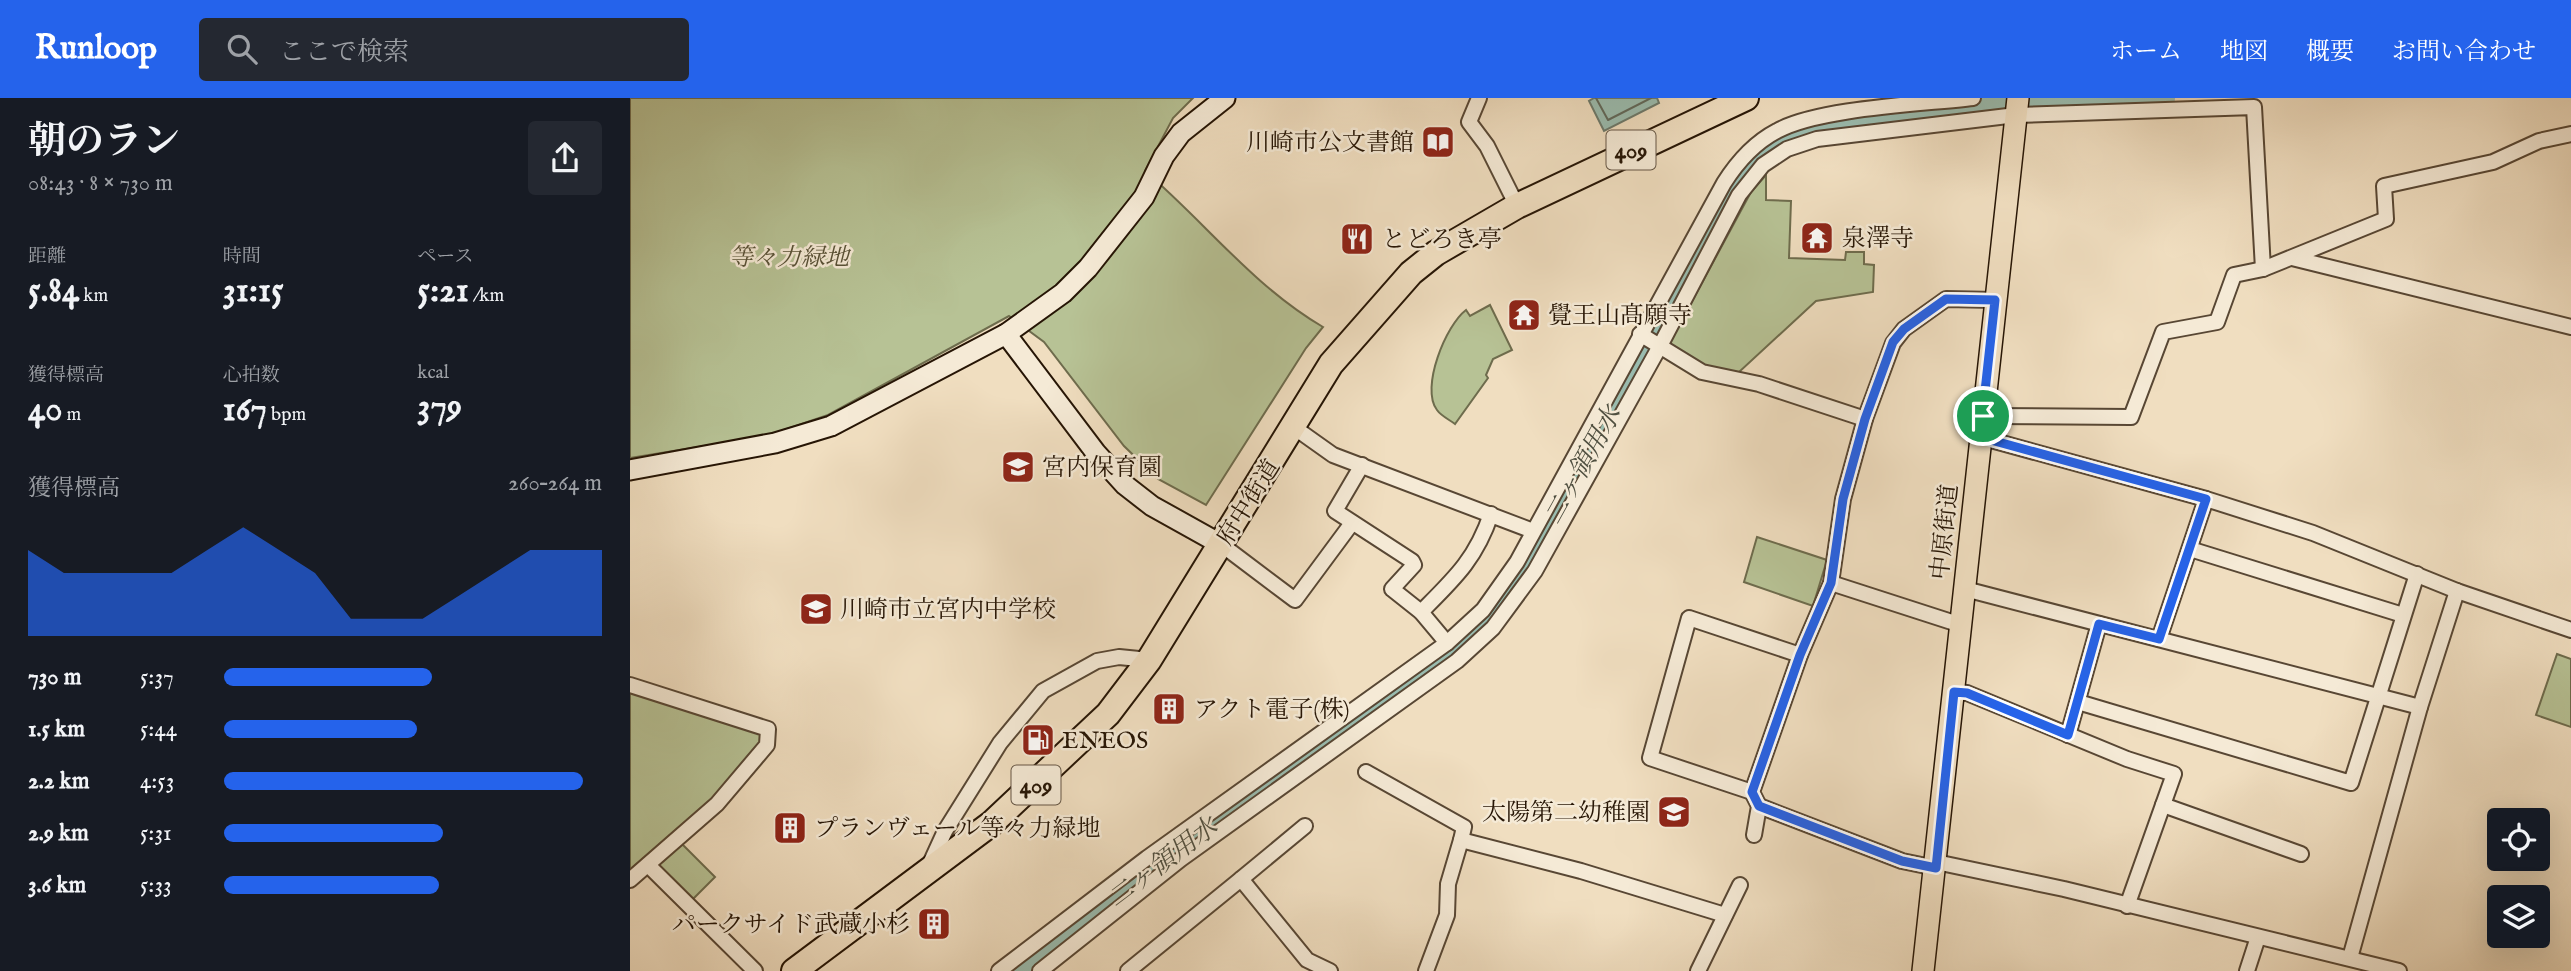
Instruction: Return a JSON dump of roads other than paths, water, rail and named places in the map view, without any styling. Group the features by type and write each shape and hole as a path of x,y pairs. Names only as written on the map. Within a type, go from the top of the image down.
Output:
{"highway":[{"name":"府中街道","path":"794,971 925,875 1017,802 1088,737 1149,660 1295,428 1331,364 1411,273 1436,253 1517,206 1746,98"}],"main road":[{"name":"中原街道","path":"1923,971 2017,107"}],"street":[{"path":"630,470 763,445 831,426 1006,334 1063,293 1088,268 1144,197 1164,156 1181,133 1225,98"},
{"path":"1479,98 1469,122 1486,146 1517,206"},
{"path":"999,971 1147,858 1447,643 1493,598 1533,531 1724,183 1735,166 1759,142 1778,130 1814,118 1973,98"},
{"path":"1040,971 1181,859 1476,646 1505,615 1535,571 1740,195 1763,165 1787,149 1817,139 2017,107 2254,107 2263,269"},
{"path":"1981,426 2131,417 2162,332 2217,322 2234,275 2263,269 2386,219 2384,186 2493,162 2539,141 2571,134"},
{"path":"2292,258 2571,327"},
{"path":"1754,835 1756,799 1800,655 1831,583 1843,499 1865,419 1893,342 1904,329 1946,299 1995,300"},
{"path":"1006,334 1096,453 1125,485 1152,506 1222,545 1295,600 1352,523"},
{"path":"1640,334 1702,372 1759,384 1865,419"},
{"path":"1981,426 2313,533 2457,591 2571,630"},
{"path":"1295,428 1333,455 1533,531"},
{"path":"1362,465 1335,511 1412,561 1414,565 1392,589 1421,612 1447,643"},
{"path":"2159,639 2206,499"},
{"path":"1421,612 1467,566 1482,542 1491,514"},
{"path":"2189,549 2403,615"},
{"path":"2078,702 2351,783 2417,574"},
{"path":"1831,583 1961,625"},
{"path":"1965,589 2420,707"},
{"path":"2350,958 2420,707 2457,591"},
{"path":"1800,655 1689,618 1650,758 1756,799 1902,861 1996,873 2399,971"},
{"path":"2068,735 2099,624"},
{"path":"925,875 945,831 1000,743 1043,691 1097,661 1119,657 1149,660"},
{"path":"630,685 768,729 767,745 717,804 630,880"},
{"path":"1954,692 1967,693 2068,735 2174,774 2127,906"},
{"path":"1366,772 1464,827 1448,884 1447,915 1426,971"},
{"path":"2163,805 2301,855"},
{"path":"1128,971 1305,826"},
{"path":"1461,840 1581,871 1725,915"},
{"path":"648,864 755,971"},
{"path":"1241,879 1307,960 1330,971"},
{"path":"1698,971 1740,885"},
{"path":"2247,971 2258,937"}],"water":[{"path":"1594,98 1657,98 1659,103 1604,131 1589,101"}],"waterway":[{"name":"二ヶ領用水","path":"1021,971 1170,855 1456,649 1498,608 1543,535 1735,184 1763,152 1806,131 2039,102 2160,98"}],"place":[{"name":"川崎市公文書館","path":"1438,142"},
{"name":"泉澤寺","path":"1817,238"},
{"name":"とどろき亭","path":"1357,239"},
{"name":"覺王山髙願寺","path":"1524,315"},
{"name":"宮内保育園","path":"1018,467"},
{"name":"川崎市立宮内中学校","path":"816,609"},
{"name":"アクト電子(株)","path":"1169,709"},
{"name":"ENEOS","path":"1038,740"},
{"name":"太陽第二幼稚園","path":"1674,812"},
{"name":"プランヴェール等々力緑地","path":"790,828"},
{"name":"パークサイド武蔵小杉","path":"934,924"}],"park label":[{"name":"等々力緑地","path":"789,257"}]}
